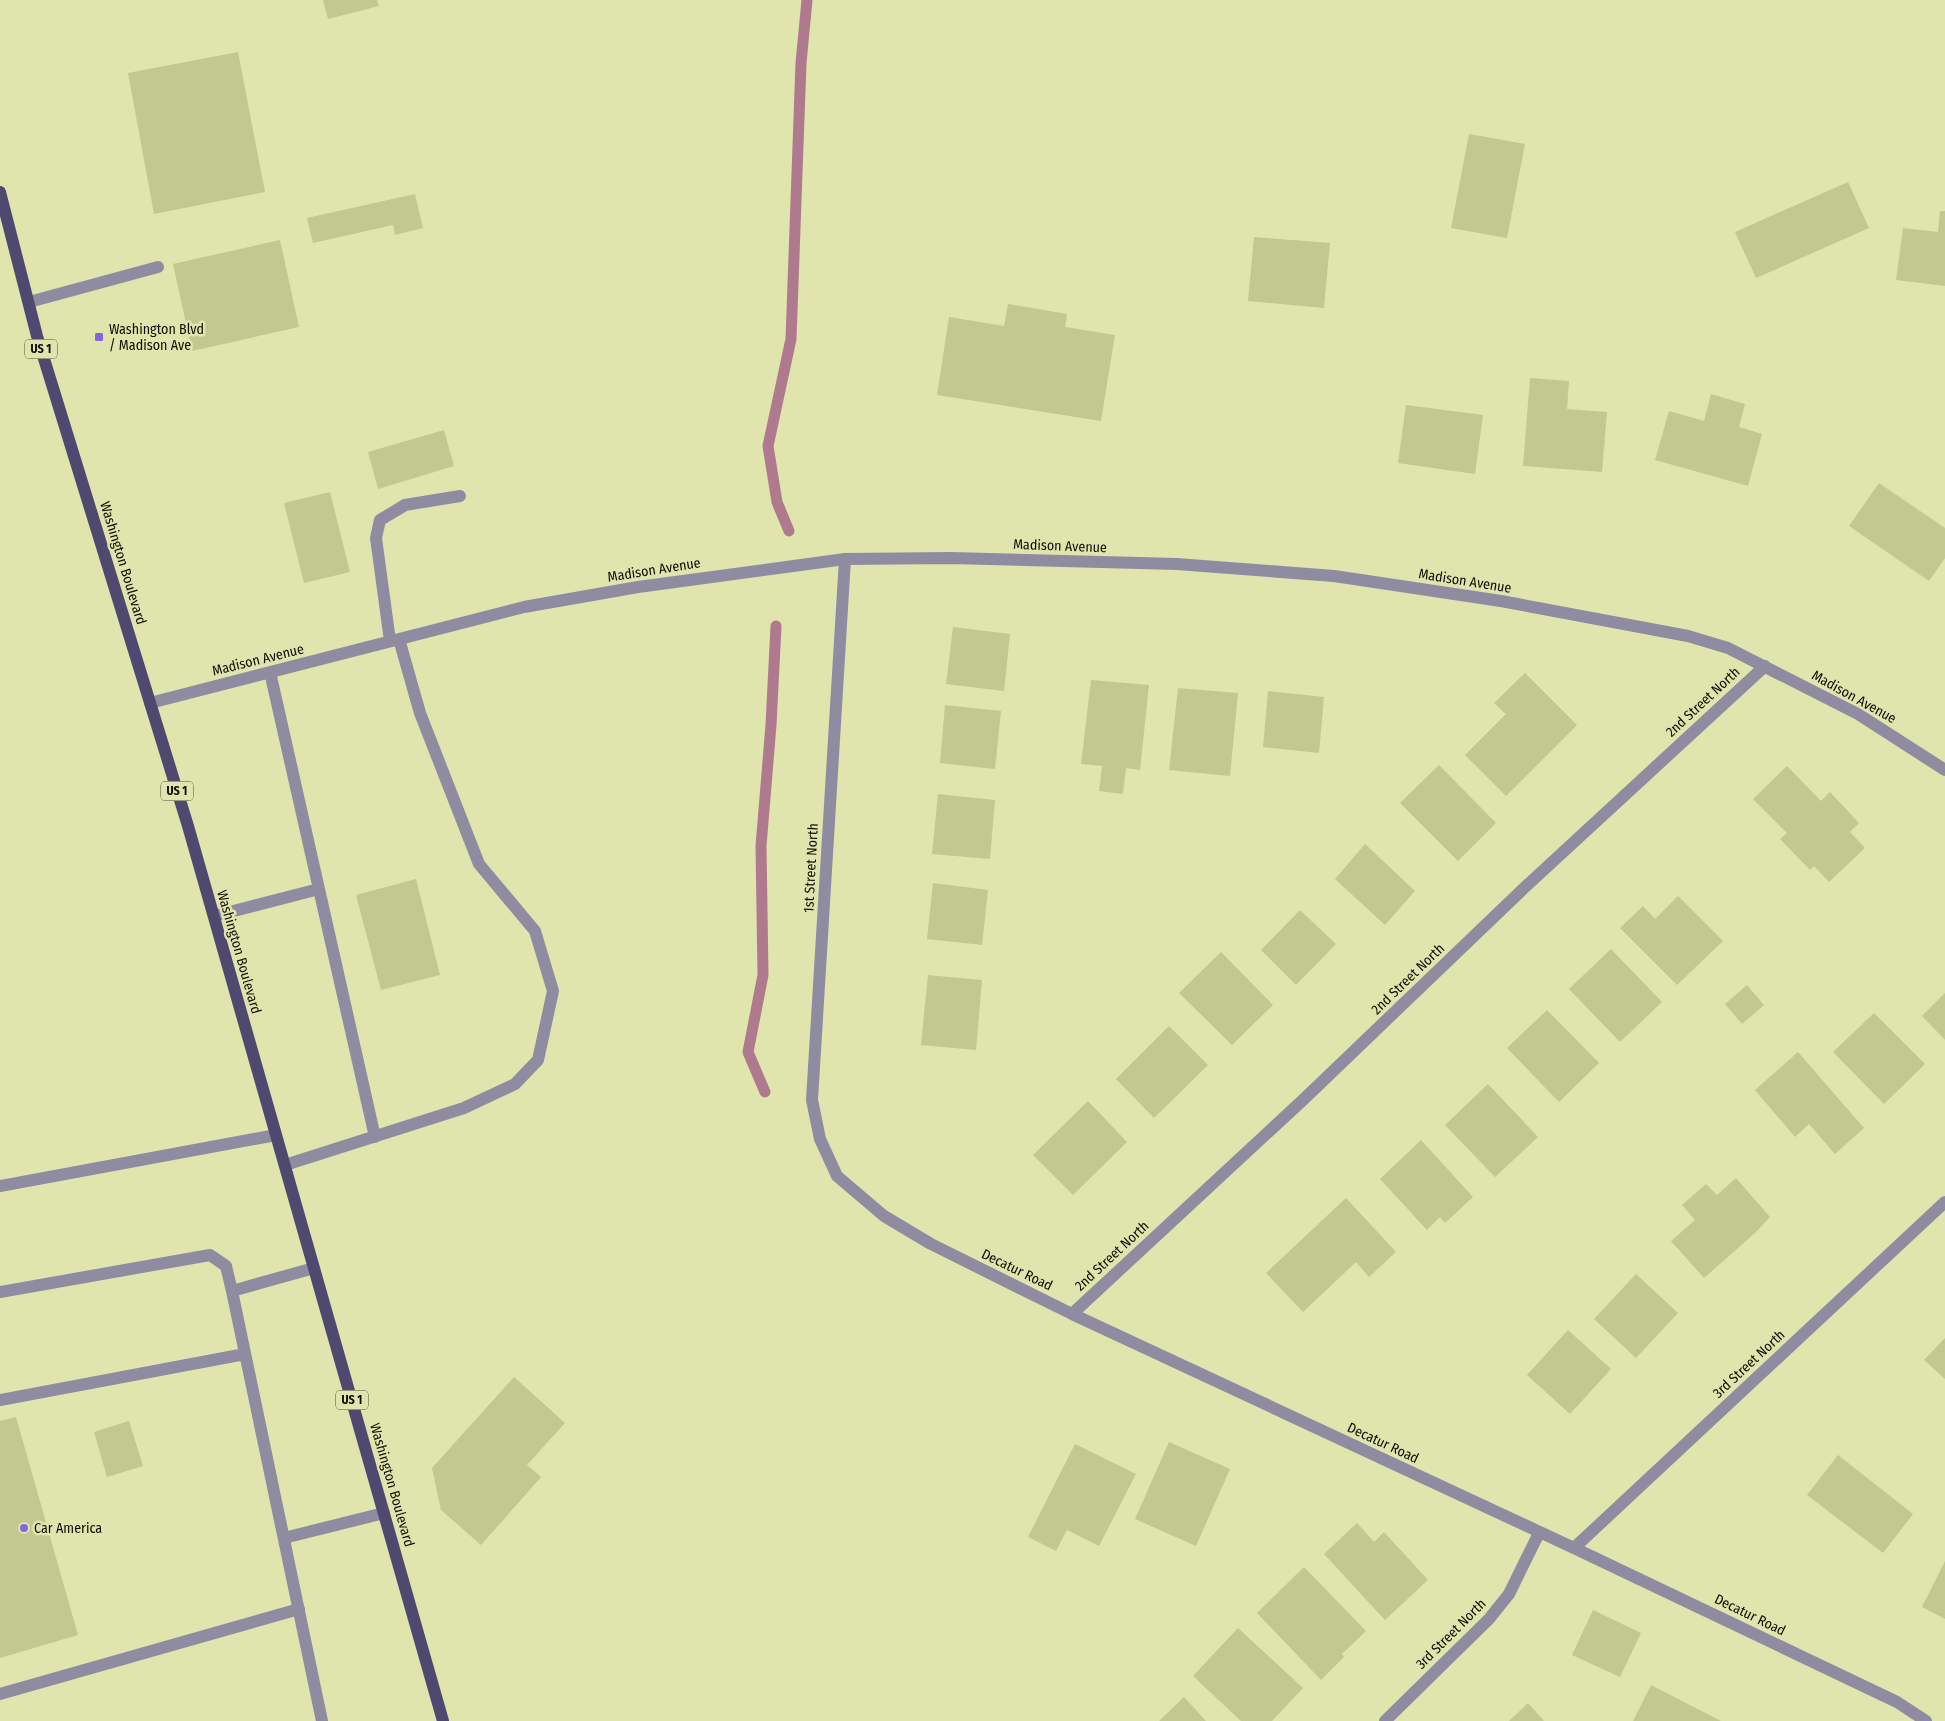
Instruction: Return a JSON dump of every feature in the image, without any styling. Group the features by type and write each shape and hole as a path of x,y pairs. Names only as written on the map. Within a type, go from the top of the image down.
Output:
{"main road":[{"name":"Washington Boulevard","path":"0,192 37,336 214,916 443,1721"}],"street":[{"path":"29,302 158,267"},
{"path":"285,1165 464,1108 515,1084 538,1060 553,991 536,931 479,864 420,713 395,640 376,538 380,520 405,505 460,496"},
{"name":"Madison Avenue","path":"150,703 524,607 638,587 845,559 951,558 1177,564 1334,576 1501,601 1688,636 1728,648 1858,714 1945,770"},
{"name":"1st Street North","path":"837,1176 820,1139 812,1100 845,559"},
{"name":"2nd Street North","path":"1072,1314 1304,1099 1523,889 1765,666"},
{"path":"270,672 375,1136"},
{"path":"214,916 319,889"},
{"path":"0,1186 276,1134"},
{"name":"Decatur Road","path":"837,1176 884,1216 931,1244 1072,1314 1574,1548 1897,1702 1926,1721"},
{"name":"3rd Street North","path":"1574,1548 1945,1202"},
{"path":"0,1292 210,1255 226,1266 322,1721"},
{"path":"232,1291 314,1268"},
{"path":"0,1400 245,1354"},
{"path":"284,1538 384,1513"},
{"name":"3rd Street North","path":"1385,1721 1489,1619 1509,1594 1539,1533"},
{"path":"0,1694 299,1609"}],"building":[{"path":"323,0 377,0 379,6 328,19"},
{"path":"238,52 265,192 154,214 128,73"},
{"path":"1469,134 1525,144 1507,238 1451,228"},
{"path":"1848,182 1869,228 1756,278 1735,232"},
{"path":"415,194 423,228 395,235 393,225 313,243 307,218"},
{"path":"1940,211 1945,211 1945,286 1896,280 1903,228 1938,232"},
{"path":"1254,237 1330,243 1324,308 1248,301"},
{"path":"280,240 299,327 192,351 173,264"},
{"path":"1008,304 1067,314 1065,327 1115,335 1101,421 937,395 949,317 1004,326"},
{"path":"1530,378 1569,381 1567,409 1607,412 1602,472 1523,466"},
{"path":"1711,394 1745,404 1739,427 1762,434 1748,486 1655,460 1669,411 1704,421"},
{"path":"1406,405 1483,415 1475,474 1398,463"},
{"path":"444,430 454,466 378,489 368,452"},
{"path":"1879,483 1945,528 1945,558 1929,581 1849,526"},
{"path":"330,492 350,572 304,583 284,503"},
{"path":"953,627 1010,634 1004,691 946,684"},
{"path":"1525,673 1577,725 1506,796 1465,755 1506,714 1494,703"},
{"path":"1091,680 1149,685 1140,770 1126,768 1123,794 1099,791 1102,766 1081,764"},
{"path":"1178,688 1238,693 1230,776 1169,770"},
{"path":"1268,691 1324,697 1319,753 1263,747"},
{"path":"945,705 1001,711 995,769 940,763"},
{"path":"1439,765 1496,823 1458,861 1400,803"},
{"path":"1787,766 1821,801 1830,792 1859,823 1850,832 1865,848 1829,882 1814,866 1810,870 1780,839 1787,833 1753,799"},
{"path":"938,794 995,800 990,859 932,854"},
{"path":"1365,844 1415,891 1385,925 1335,879"},
{"path":"416,879 440,975 381,990 356,895"},
{"path":"933,883 988,890 982,945 927,939"},
{"path":"1678,896 1723,941 1677,985 1620,928 1643,906 1655,919"},
{"path":"1300,910 1336,944 1296,985 1261,950"},
{"path":"1611,949 1662,1002 1620,1042 1569,989"},
{"path":"1221,952 1273,1005 1232,1045 1179,993"},
{"path":"928,975 982,980 976,1050 921,1045"},
{"path":"1747,985 1764,1005 1742,1024 1725,1004"},
{"path":"1945,993 1945,1040 1922,1016"},
{"path":"1547,1010 1599,1063 1559,1102 1507,1048"},
{"path":"1874,1013 1925,1064 1884,1104 1833,1052"},
{"path":"1169,1026 1208,1065 1154,1118 1116,1079"},
{"path":"1798,1052 1864,1128 1835,1154 1809,1124 1795,1137 1755,1090"},
{"path":"1488,1084 1538,1137 1495,1177 1445,1125"},
{"path":"1088,1101 1127,1142 1073,1195 1033,1155"},
{"path":"1421,1140 1473,1197 1445,1223 1440,1217 1427,1230 1380,1179"},
{"path":"1736,1178 1770,1217 1755,1233 1704,1278 1671,1241 1695,1220 1682,1205 1706,1184 1717,1195"},
{"path":"1346,1198 1396,1252 1369,1277 1356,1262 1303,1312 1266,1273"},
{"path":"1636,1274 1678,1313 1636,1358 1594,1319"},
{"path":"1568,1330 1611,1369 1570,1414 1527,1375"},
{"path":"1945,1338 1945,1379 1924,1360"},
{"path":"514,1377 565,1423 527,1465 541,1477 481,1545 441,1510 432,1468"},
{"name":"Car America","path":"16,1417 78,1635 0,1658 0,1421"},
{"path":"129,1421 143,1466 107,1477 94,1432"},
{"path":"1169,1442 1230,1469 1196,1546 1135,1519"},
{"path":"1075,1444 1136,1474 1099,1546 1067,1530 1056,1551 1028,1537"},
{"path":"1838,1455 1913,1514 1883,1553 1807,1495"},
{"path":"1357,1523 1374,1542 1384,1532 1428,1580 1385,1620 1324,1554"},
{"path":"1945,1561 1945,1619 1922,1607"},
{"path":"1304,1567 1366,1631 1342,1654 1344,1657 1321,1680 1257,1613"},
{"path":"1593,1610 1641,1633 1620,1677 1572,1655"},
{"path":"1238,1628 1303,1688 1272,1721 1241,1721 1193,1676"},
{"path":"1651,1685 1721,1721 1633,1721"},
{"path":"1184,1697 1206,1721 1159,1721"},
{"path":"1528,1703 1544,1721 1509,1721"}],"waterway":[{"path":"789,531 777,502 768,446 791,339 801,63 807,0"},
{"path":"765,1092 748,1052 763,975 761,846 771,725 776,626"}],"place":[{"name":"Washington Blvd / Madison Ave","path":"99,337"},
{"name":"Car America","path":"24,1528"}]}
